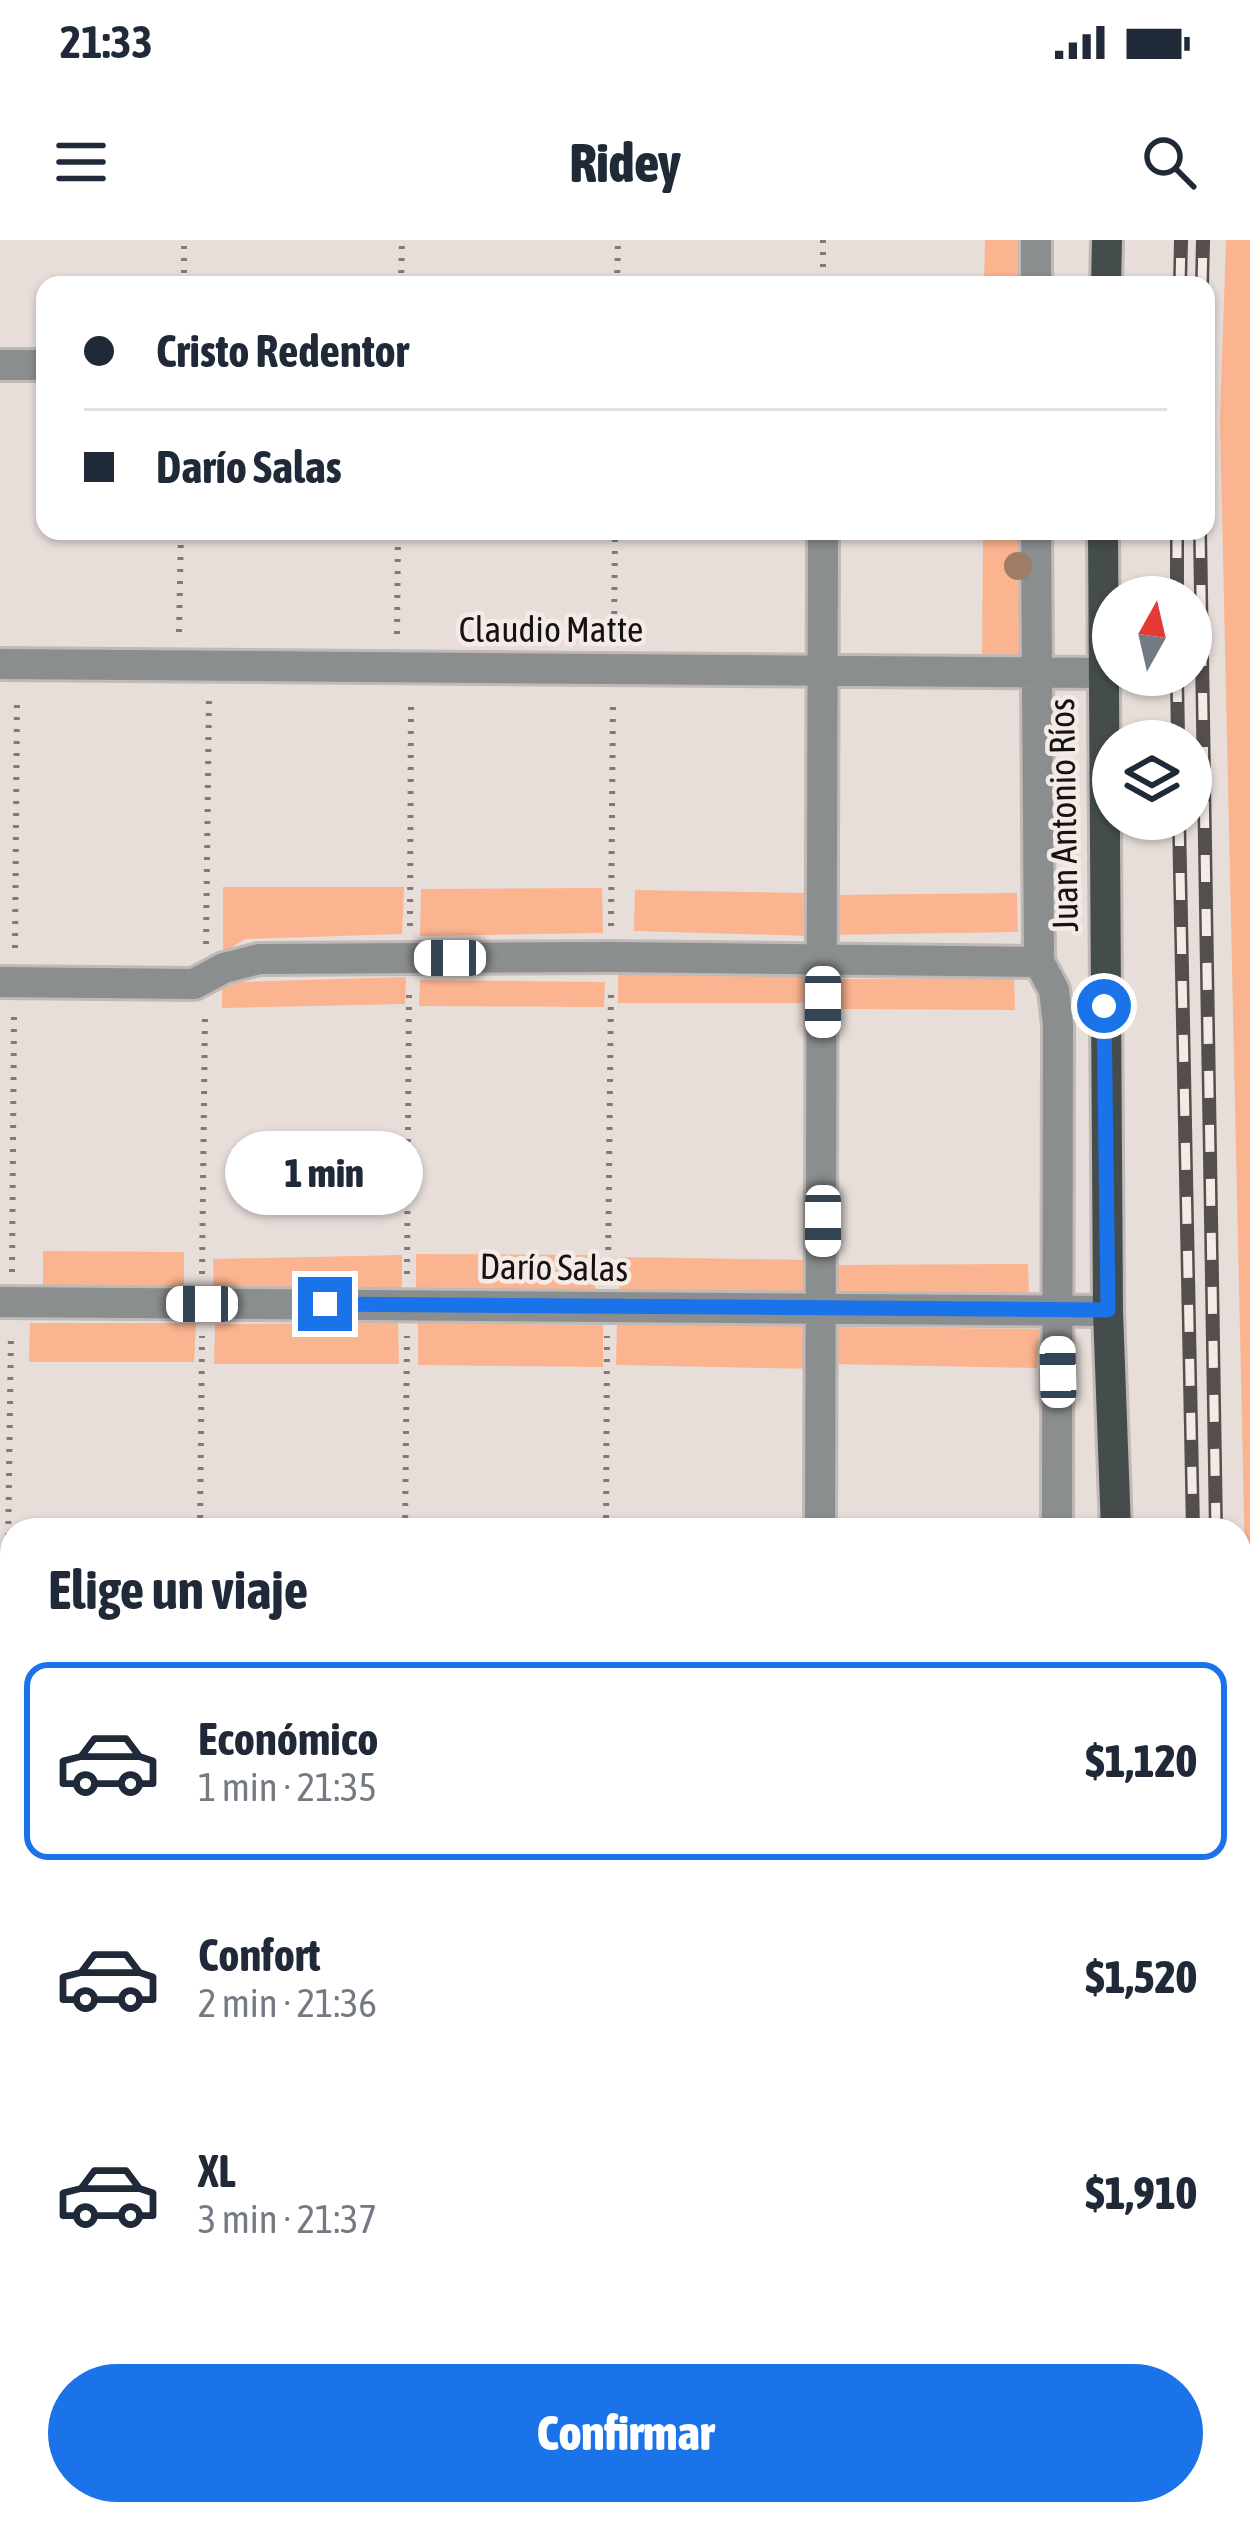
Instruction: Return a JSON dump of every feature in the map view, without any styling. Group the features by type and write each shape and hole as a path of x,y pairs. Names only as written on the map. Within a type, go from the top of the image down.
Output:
{"main road":[{"path":"1106,276 1107,240"},
{"name":"Juan Antonio Ríos","path":"1102,540 1102,576"},
{"name":"Juan Antonio Ríos","path":"1101,696 1108,1310 1116,1518"}],"street":[{"path":"1036,240 1036,276"},
{"path":"0,365 36,365"},
{"path":"820,1518 823,540"},
{"path":"1036,540 1040,962 1054,989 1058,1024 1057,1518"},
{"name":"Claudio Matte","path":"9,664 1092,673"},
{"path":"7,982 180,984 206,980 224,968 259,959 1040,962"},
{"name":"Darío Salas","path":"6,1302 1108,1310"}],"path":[{"path":"184,240 184,276"},
{"path":"401,276 402,240"},
{"path":"617,276 618,240"},
{"path":"823,240 823,276"},
{"path":"182,540 194,666 206,980 200,1518"},
{"path":"398,540 410,958 405,1518"},
{"path":"605,1518 615,540"},
{"path":"6,1518 9,664"}],"shaded area":[{"path":"985,240 1050,240 1050,276 984,276"},
{"path":"1226,240 1250,240 1250,1518 1244,1518 1220,418"},
{"path":"983,540 1048,540 1041,664 982,660"},
{"path":"223,887 404,887 402,934 245,939 223,953"},
{"path":"602,888 603,933 420,936 421,889"},
{"path":"635,890 812,893 811,936 634,931"},
{"path":"1017,893 1018,932 828,935 829,895"},
{"path":"814,974 813,1003 618,1003 618,975"},
{"path":"406,977 405,1004 222,1008 222,988 240,982"},
{"path":"1014,978 1015,1010 837,1009 838,979"},
{"path":"420,980 605,982 604,1007 419,1006"},
{"path":"43,1251 184,1252 184,1288 43,1287"},
{"path":"416,1254 595,1255 595,1291 416,1290"},
{"path":"402,1255 402,1291 214,1294 213,1259"},
{"path":"620,1257 816,1260 816,1299 619,1296"},
{"path":"1028,1264 1029,1295 829,1295 829,1265"},
{"path":"617,1322 819,1326 818,1369 616,1365"},
{"path":"30,1323 196,1323 194,1362 29,1362"},
{"path":"398,1323 399,1364 214,1364 215,1324"},
{"path":"418,1323 603,1325 603,1367 418,1365"},
{"path":"833,1327 1039,1329 1037,1368 833,1364"}],"railway":[{"path":"1180,276 1181,240"},
{"path":"1202,276 1203,240"},
{"path":"1177,540 1177,576"},
{"path":"1200,540 1216,1518"},
{"path":"1177,696 1178,720"},
{"path":"1179,840 1193,1518"}],"route":[{"path":"325,1304 1108,1310 1104,1006"}]}
